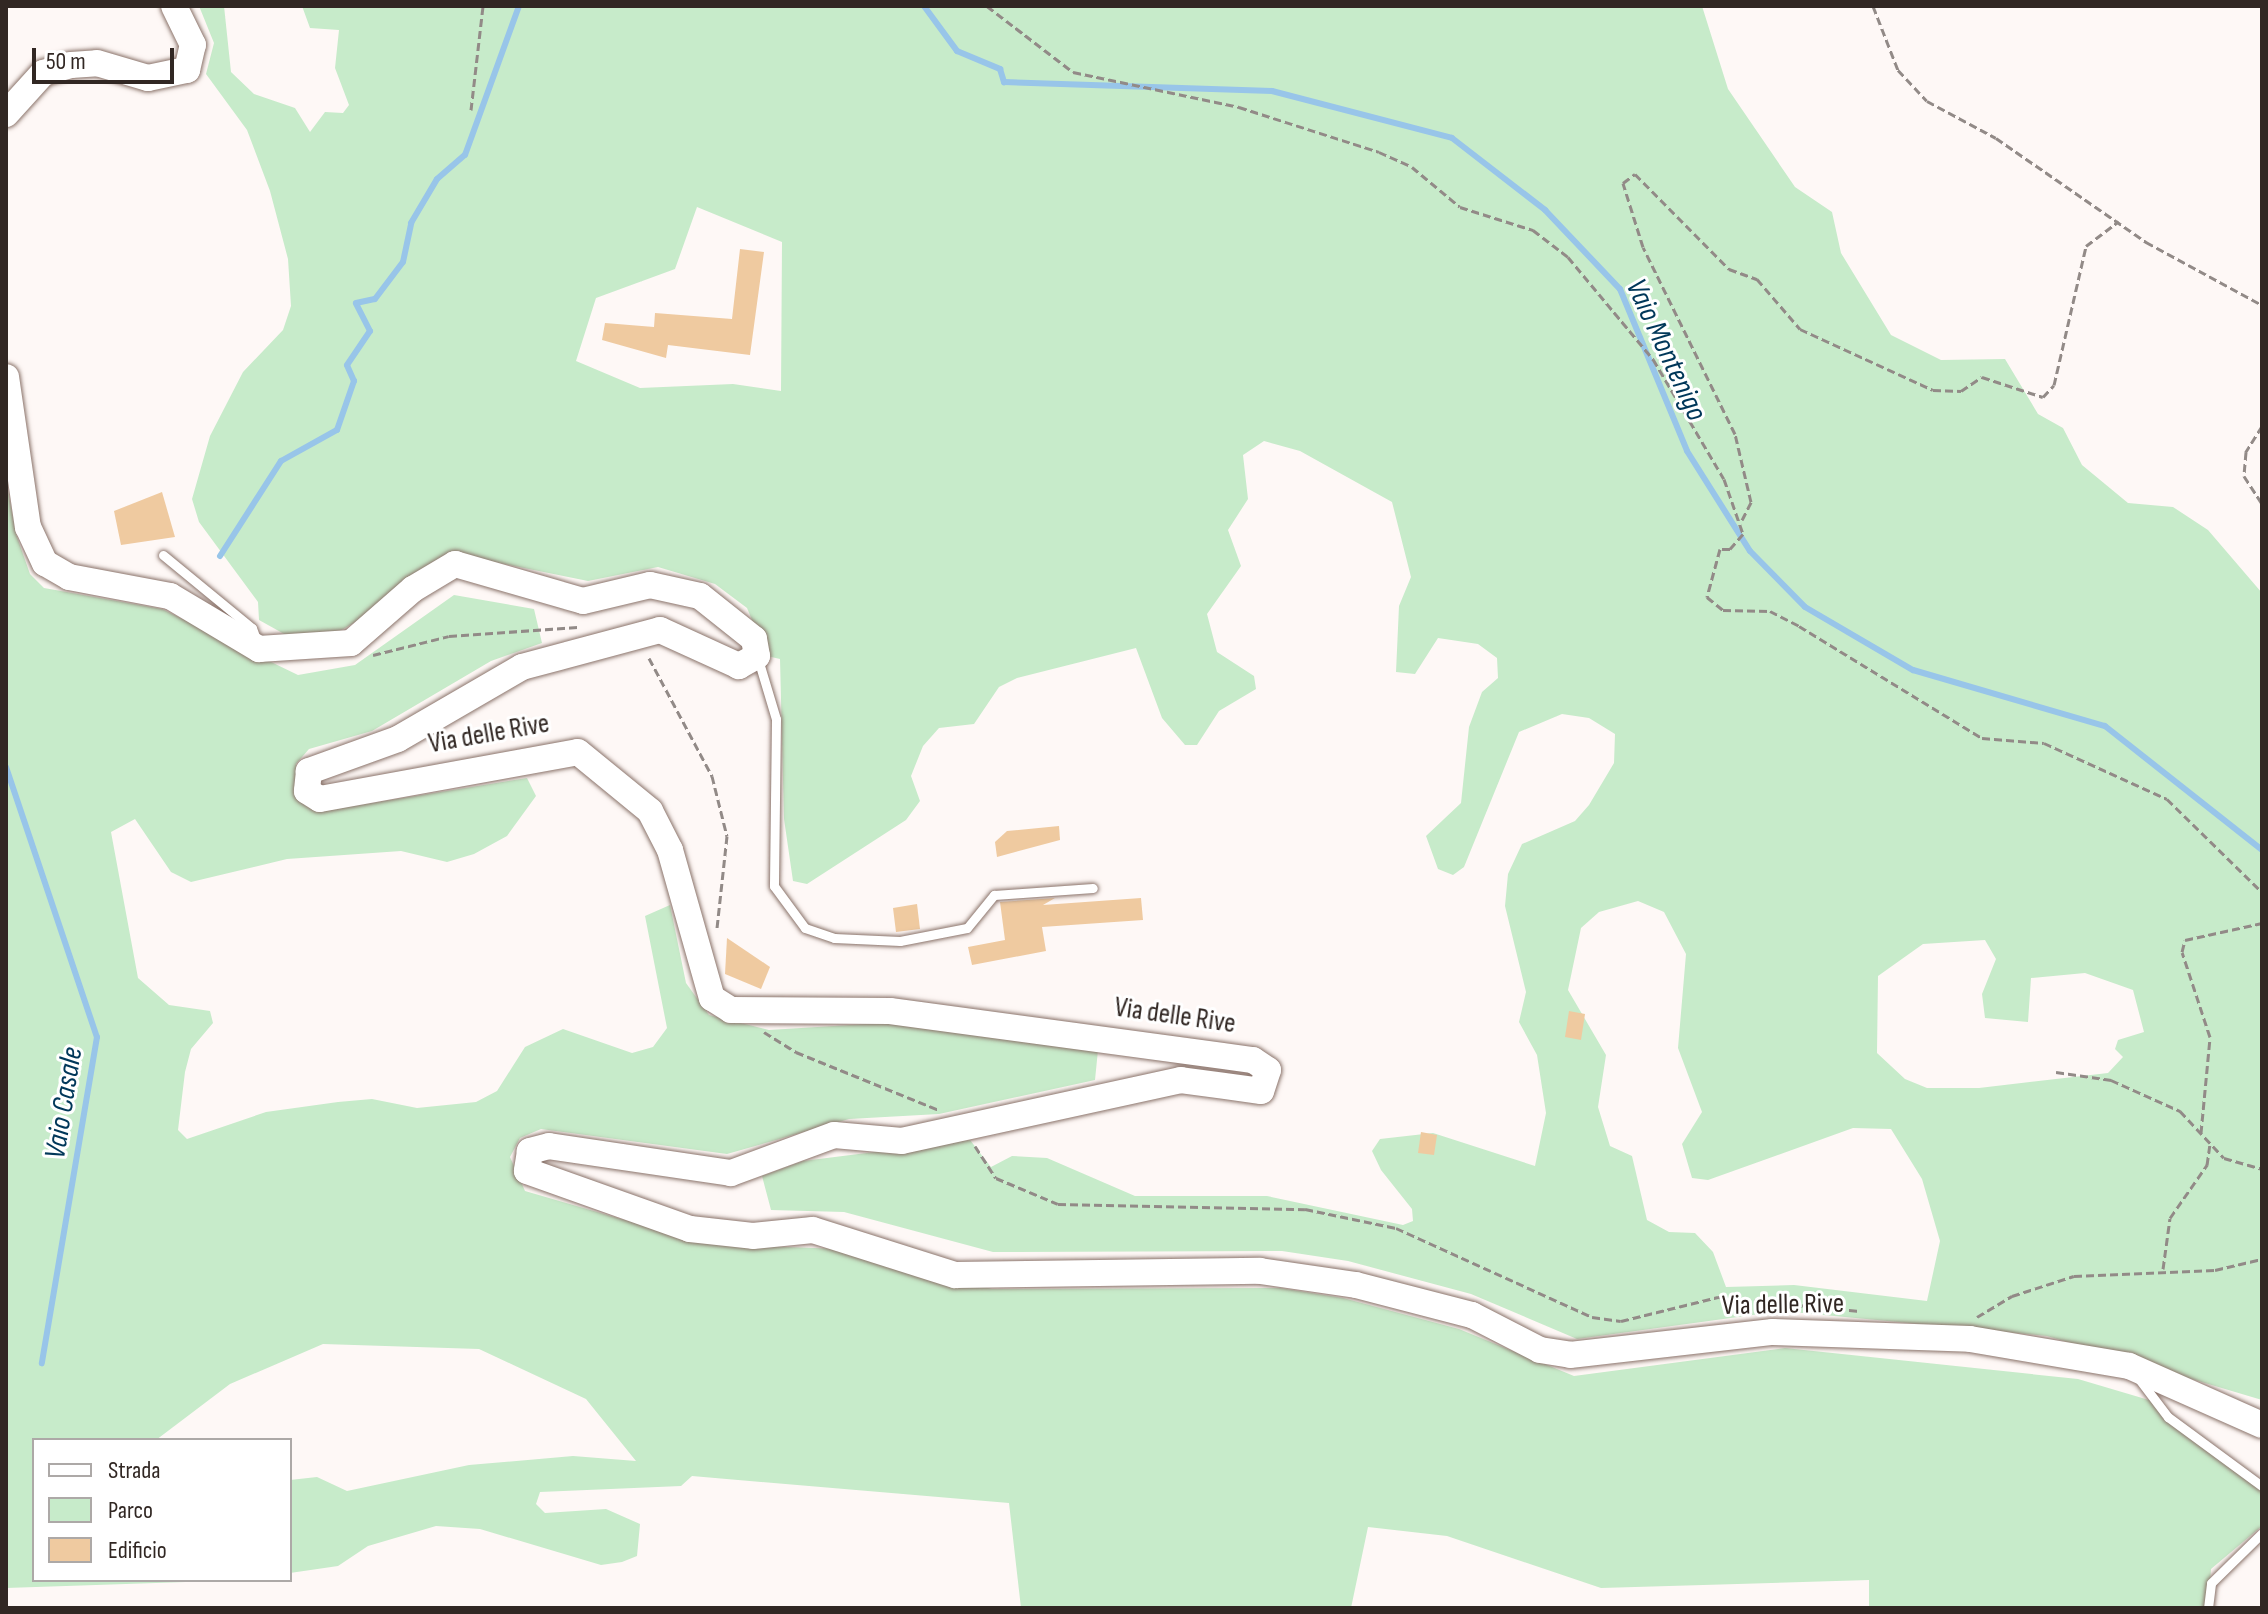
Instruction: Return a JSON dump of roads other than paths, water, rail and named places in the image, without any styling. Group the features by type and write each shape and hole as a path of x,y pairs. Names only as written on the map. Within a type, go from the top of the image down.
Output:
{"street":[{"path":"6,114 43,73 71,65 97,63 148,78 187,70 193,45 174,6"},
{"path":"6,377 28,527 45,563 69,577 170,596 259,649 351,643 413,589 455,564 583,601 650,585 700,596 744,625 757,656"},
{"name":"Via delle Rive","path":"757,656 739,666 660,630 522,667 398,739 309,771 307,791 320,799 578,752 650,811 670,850 712,998 731,1010 890,1011 1000,1023 1253,1060 1268,1070 1267,1081 1261,1091 1181,1080 902,1141 834,1135 731,1173 549,1146 530,1151 527,1171 690,1229 753,1236 813,1230 955,1275 1260,1271 1356,1285 1472,1315 1540,1350 1570,1355 1773,1332 1970,1339 2129,1366 2262,1425"}],"lane":[{"path":"163,555 252,628 259,649"},
{"path":"757,656 776,719 774,886 805,928 834,938 900,941 967,928 994,895 1093,888"},
{"path":"2129,1366 2168,1417 2262,1486"},
{"path":"2208,1608 2211,1583 2262,1533"}],"waterway":[{"path":"220,556 281,461 337,430 354,381 347,365 370,331 356,303 375,299 403,262 411,223 437,179 465,155 519,6"},
{"name":"Vaio Montenigo","path":"924,6 957,51 1000,69 1004,82 1272,91 1452,138 1545,210 1620,289 1687,451 1750,551 1805,607 1913,670 2105,726 2262,850"},
{"name":"Vaio Casale","path":"6,767 97,1037 42,1363"}]}
